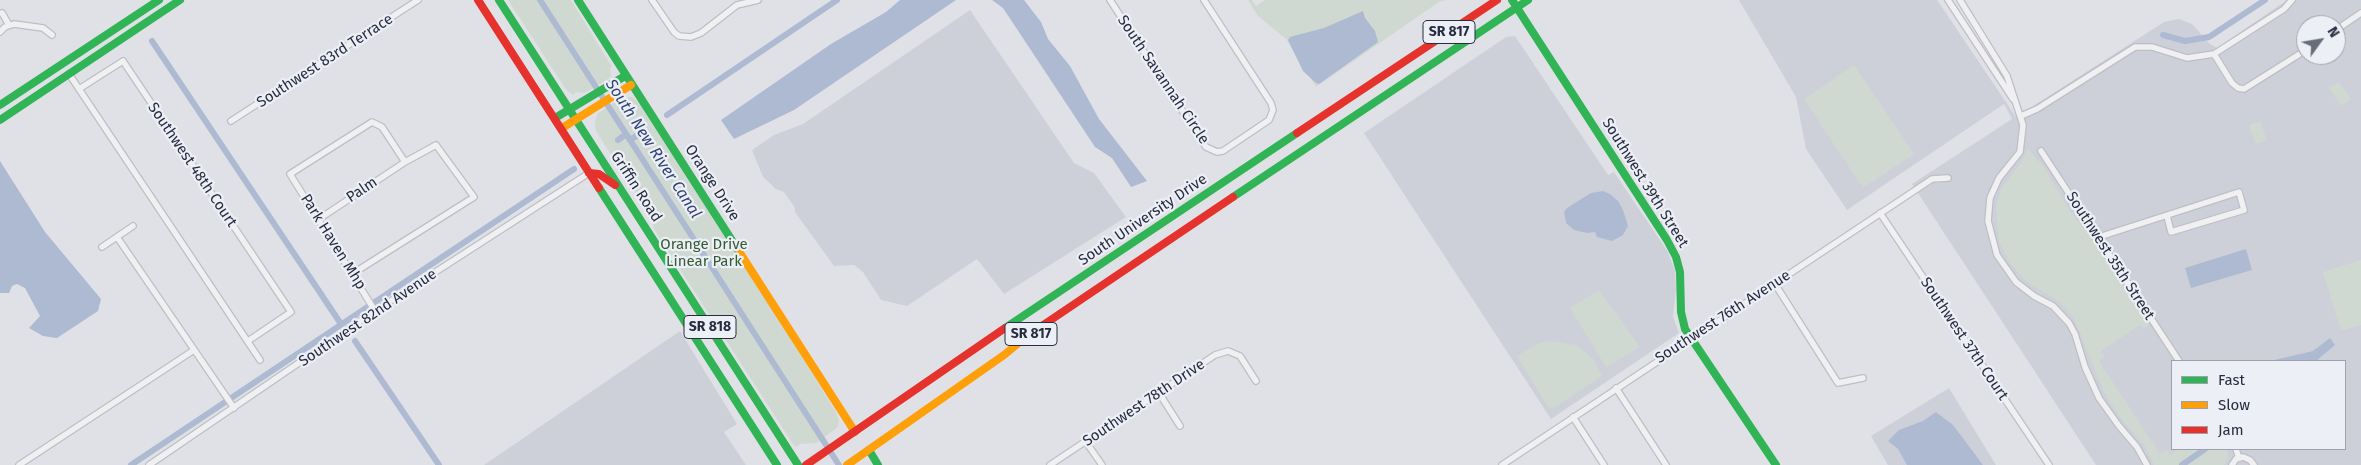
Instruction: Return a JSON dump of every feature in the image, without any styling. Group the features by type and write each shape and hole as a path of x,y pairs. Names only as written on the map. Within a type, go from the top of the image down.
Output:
{"main road":[{"path":"0,105 159,0"},
{"path":"1,116 69,74 180,0"},
{"name":"SR 818","path":"478,0 778,465"},
{"name":"Griffin Road","path":"499,0 798,465"},
{"name":"Orange Drive","path":"578,0 855,432"},
{"name":"South University Drive","path":"806,465 1497,0"},
{"name":"South University Drive","path":"850,463 1004,355 1036,329 1334,130 1514,3 1528,0"},
{"name":"Southwest 39th Street","path":"1514,3 1667,240 1680,272 1681,312 1685,329 1776,465"},
{"path":"555,118 625,76"},
{"path":"562,128 631,84"},
{"path":"1324,116 1334,130"},
{"path":"589,173 605,176 622,189"},
{"path":"1202,197 1211,212"},
{"path":"869,450 878,465"}],"street":[{"name":"Southwest 83rd Terrace","path":"231,121 418,0"},
{"path":"652,0 674,32 685,37 701,33 735,3 758,0"},
{"name":"South Savannah Circle","path":"1110,0 1206,147 1212,151 1222,151 1269,120 1273,110 1204,0"},
{"path":"1948,0 2018,107"},
{"path":"1960,0 2008,76 2023,125 2023,140 2020,152 1999,178 1990,198 1988,221 1993,244 2002,264 2016,282 2034,296 2053,306 2069,323 2099,398 2142,454 2147,465"},
{"path":"2021,116 2037,109 2135,47 2152,47 2186,58 2214,54 2284,8 2292,0"},
{"path":"2,13 9,24"},
{"path":"2346,24 2361,14"},
{"path":"0,32 9,24 36,26 52,35"},
{"path":"2214,54 2232,83 2238,88 2244,89 2296,56"},
{"name":"Southwest 48th Court","path":"79,89 123,61 291,312 248,341"},
{"path":"69,74 260,360"},
{"name":"Park Haven Mhp","path":"375,311 290,174 372,122 382,127 405,162"},
{"name":"Palm","path":"319,219 405,162 436,146 474,197 352,274"},
{"name":"Southwest 35th Street","path":"2041,151 2178,360"},
{"name":"Southwest 82nd Avenue","path":"149,465 232,405 589,173"},
{"name":"Southwest 76th Avenue","path":"1502,465 1932,179 1948,178"},
{"path":"2099,237 2167,216 2181,209 2239,192 2244,210 2171,232 2167,216"},
{"name":"Southwest 37th Court","path":"1880,213 2049,465"},
{"path":"102,247 133,226"},
{"path":"118,237 232,405"},
{"path":"1774,284 1838,383 1863,378"},
{"path":"20,465 194,350"},
{"name":"Southwest 78th Drive","path":"1050,465 1215,355 1228,351 1240,356 1256,381"},
{"path":"1616,388 1666,465"},
{"path":"1159,393 1180,426"},
{"path":"1573,417 1604,465"},
{"path":"1086,442 1102,465"},
{"path":"2236,450 2240,458"},
{"path":"2232,465 2240,458 2247,458 2254,465"}],"shaded area":[{"path":"1739,0 1937,0 2016,117 2164,22 2179,19 2192,24 2210,44 2217,48 2287,0 2361,0 2361,465 2096,465 1912,184 2012,119 2004,104 1847,210 1806,149 1796,97"},
{"path":"970,10 1074,163 1094,173 1126,217 1004,294 977,259 907,306 881,300 863,272 854,265 834,266 795,212 795,208 784,192 776,189 763,177 752,150 774,135 803,124"},
{"path":"1515,36 1608,175 1614,172 1668,252 1675,271 1676,289 1673,317 1679,333 1551,419 1364,133 1506,37"},
{"path":"680,331 737,424 724,432 746,465 484,465"},
{"path":"1949,388 1996,465 1888,465 1871,436"}],"green space":[{"path":"508,0 571,0 612,67 610,68 611,77 585,93 576,92 574,95 567,91"},
{"path":"1248,0 1252,0 1256,6 1265,0 1446,0 1439,2 1316,87 1286,39 1258,16"},
{"path":"1854,65 1914,154 1863,188 1804,99"},
{"path":"2339,82 2351,99 2341,106 2329,88"},
{"name":"Orange Drive Linear Park","path":"622,97 632,97 639,102 742,261 836,412 839,421 837,428 816,443 799,444 797,447 793,444 654,229 649,214 596,131 597,114"},
{"path":"2260,121 2267,140 2256,144 2249,125"},
{"path":"2028,149 2043,166 2072,214 2093,241 2149,325 2143,329 2140,325 2101,351 2105,357 2099,361 2160,454 2167,449 2170,455 2178,450 2227,450 2228,456 2224,465 2154,465 2145,446 2119,416 2104,392 2074,318 2061,303 2026,281 2009,262 1999,240 1996,207 2001,189 2022,161"},
{"path":"2361,260 2361,325 2341,331 2323,272"},
{"path":"1599,290 1640,347 1606,367 1570,308"},
{"path":"1549,341 1576,345 1593,359 1602,376 1554,408 1548,407 1517,356 1537,344"}],"water":[{"path":"900,0 956,0 794,110 734,139 721,120 831,44 886,12"},
{"path":"992,0 1024,0 1041,22 1048,39 1070,66 1099,119 1147,181 1131,187 1112,158 1095,147 1003,8"},
{"path":"1363,11 1365,18 1375,31 1378,42 1319,84 1316,83 1303,71 1288,40 1290,37 1324,28"},
{"path":"0,161 45,232 101,299 98,311 57,338 43,336 29,328 40,316 25,288 17,284 12,286 9,293 0,293"},
{"path":"1603,191 1618,201 1628,226 1623,235 1612,241 1597,237 1595,232 1587,233 1574,230 1566,223 1564,212 1567,208 1591,193"},
{"path":"2246,249 2252,270 2191,288 2185,268"},
{"path":"2330,338 2335,345 2317,360 2274,360 2313,351"},
{"path":"1936,412 1953,425 1983,465 1907,465 1898,449 1888,441 1899,430 1923,421"}],"waterway":[{"name":"South New River Canal","path":"540,0 839,465"},
{"path":"667,115 837,0"},
{"path":"2163,35 2185,41 2209,37 2265,0"},
{"path":"152,41 341,324"},
{"path":"630,140 641,133"},
{"path":"618,140 626,134"},
{"path":"131,465 574,169"},
{"path":"355,341 439,465"},
{"path":"2182,465 2204,450"}],"traffic: fast":[{"path":"0,105 159,0"},
{"path":"0,120 180,0"},
{"path":"499,0 798,465"},
{"path":"578,0 740,253"},
{"path":"1512,0 1667,240 1676,257 1680,272 1681,312 1685,329 1776,465"},
{"path":"1233,197 1528,0"},
{"path":"555,118 625,76"},
{"path":"1005,328 1297,133"},
{"path":"599,188 777,465"},
{"path":"869,450 878,465"}],"traffic: slow":[{"path":"562,128 631,85"},
{"path":"740,253 855,432"},
{"path":"847,465 1004,355 1027,336"}],"traffic: jam":[{"path":"478,0 599,188"},
{"path":"1297,133 1497,0"},
{"path":"589,173 599,174 615,185"},
{"path":"1027,336 1233,197"},
{"path":"806,465 1005,328"}]}
